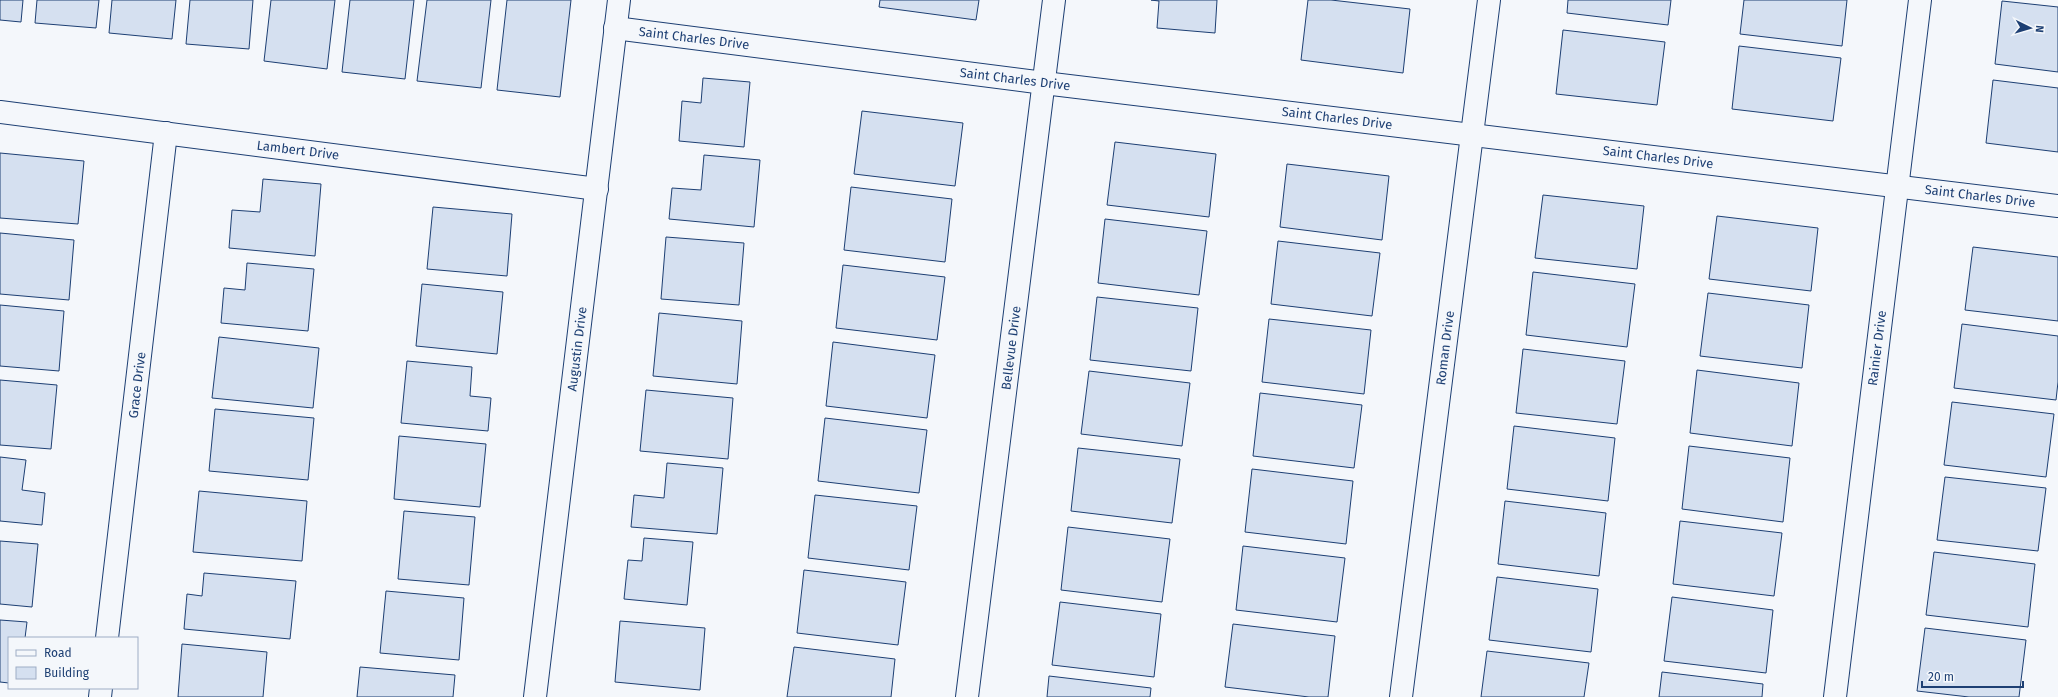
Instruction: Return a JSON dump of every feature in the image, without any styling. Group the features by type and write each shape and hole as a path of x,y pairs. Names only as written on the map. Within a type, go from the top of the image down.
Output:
{"street":[{"name":"Augustin Drive","path":"535,697 619,0"},
{"name":"Bellevue Drive","path":"967,697 1054,0"},
{"name":"Roman Drive","path":"1402,697 1490,0"},
{"name":"Rainier Drive","path":"1835,697 1896,186 1920,0"},
{"name":"Saint Charles Drive","path":"615,28 1044,83 2058,206"},
{"name":"Lambert Drive","path":"0,112 597,189"},
{"name":"Grace Drive","path":"107,637 166,133"}],"building":[{"path":"0,0 23,0 21,22 0,20"},
{"path":"37,0 99,0 96,28 35,23"},
{"path":"112,0 176,0 172,39 109,33"},
{"path":"190,0 253,0 249,49 186,44"},
{"path":"271,0 335,0 327,69 264,61"},
{"path":"350,0 414,0 405,79 342,72"},
{"path":"427,0 491,0 481,88 417,81"},
{"path":"507,0 571,0 560,97 497,90"},
{"path":"880,0 979,0 976,20 879,7"},
{"path":"1151,0 1217,0 1215,33 1157,28 1159,1"},
{"path":"1308,0 1331,0 1410,9 1403,73 1301,60"},
{"path":"1568,0 1671,0 1668,25 1567,13"},
{"path":"1744,0 1847,0 1842,46 1740,34"},
{"path":"2002,1 2058,7 2058,72 1995,64"},
{"path":"1563,30 1665,42 1657,105 1556,94"},
{"path":"1739,46 1841,58 1833,121 1732,109"},
{"path":"703,78 750,82 744,147 679,141 682,101 701,103"},
{"path":"1993,80 2058,88 2058,152 1986,143"},
{"path":"862,111 963,123 955,186 854,174"},
{"path":"1115,142 1216,154 1209,217 1107,205"},
{"path":"0,153 84,161 78,224 0,218"},
{"path":"704,155 760,160 754,227 669,219 672,188 701,190"},
{"path":"1287,164 1389,176 1382,240 1280,227"},
{"path":"263,179 321,184 315,256 229,248 232,210 260,212"},
{"path":"851,187 952,199 945,262 844,250"},
{"path":"1543,195 1644,206 1637,269 1535,258"},
{"path":"433,207 512,214 507,276 427,269"},
{"path":"1717,216 1818,228 1811,291 1709,279"},
{"path":"1105,219 1207,231 1199,295 1098,283"},
{"path":"0,233 74,240 69,300 0,294"},
{"path":"666,237 744,243 739,305 661,299"},
{"path":"1278,241 1380,253 1372,316 1271,304"},
{"path":"1973,247 2058,257 2058,321 1965,310"},
{"path":"247,263 314,269 308,331 221,323 224,288 245,290"},
{"path":"843,265 945,277 937,340 836,328"},
{"path":"1533,272 1635,284 1627,347 1526,335"},
{"path":"422,284 503,292 497,354 416,346"},
{"path":"1708,293 1809,305 1802,368 1700,356"},
{"path":"1097,297 1198,308 1191,371 1090,360"},
{"path":"0,305 64,311 59,371 0,366"},
{"path":"659,313 742,321 737,384 653,376"},
{"path":"1269,319 1371,330 1364,394 1262,382"},
{"path":"1962,324 2058,336 2058,382 2056,400 1954,388"},
{"path":"219,337 319,348 313,408 212,398"},
{"path":"833,342 935,355 927,418 826,406"},
{"path":"1523,349 1625,361 1617,424 1516,413"},
{"path":"407,361 472,367 470,396 491,398 488,431 401,423"},
{"path":"1697,370 1799,383 1792,446 1690,433"},
{"path":"1089,371 1190,383 1182,446 1081,434"},
{"path":"0,380 57,385 51,449 0,445"},
{"path":"646,390 733,398 728,459 640,451"},
{"path":"1260,393 1362,405 1354,468 1253,456"},
{"path":"1952,402 2054,414 2046,477 1944,465"},
{"path":"215,409 314,418 308,480 209,471"},
{"path":"825,418 927,430 919,493 818,481"},
{"path":"1514,426 1615,438 1608,501 1507,489"},
{"path":"399,436 486,444 480,507 394,499"},
{"path":"1689,446 1790,458 1783,522 1682,509"},
{"path":"1078,448 1180,459 1172,523 1071,511"},
{"path":"0,457 26,460 22,490 45,493 42,525 0,521"},
{"path":"667,463 723,468 717,534 631,527 634,495 664,498"},
{"path":"1252,469 1353,481 1346,544 1245,532"},
{"path":"1945,477 2046,488 2038,551 1937,540"},
{"path":"199,491 307,501 302,561 193,552"},
{"path":"815,495 917,506 909,570 808,558"},
{"path":"1505,501 1606,513 1599,576 1498,564"},
{"path":"404,511 475,517 469,585 398,579"},
{"path":"1680,521 1782,533 1774,596 1673,584"},
{"path":"1068,527 1170,539 1162,602 1061,590"},
{"path":"644,538 693,542 687,605 624,599 628,560 642,561"},
{"path":"0,541 38,544 32,607 0,604"},
{"path":"1243,546 1345,558 1337,622 1236,610"},
{"path":"1934,552 2035,564 2028,627 1926,615"},
{"path":"804,570 906,582 898,645 797,633"},
{"path":"204,573 296,581 290,639 184,629 187,594 202,596"},
{"path":"1497,577 1598,589 1591,652 1489,640"},
{"path":"386,591 464,598 459,660 380,653"},
{"path":"1672,597 1773,610 1766,673 1664,661"},
{"path":"1060,602 1161,614 1154,677 1052,665"},
{"path":"0,620 27,622 25,637 8,637 8,683 0,682"},
{"path":"620,621 705,628 700,690 615,682"},
{"path":"1233,624 1335,636 1328,697 1309,697 1225,687"},
{"path":"1925,628 2026,640 2019,697 1969,697 1917,691"},
{"path":"182,644 267,652 263,697 178,697"},
{"path":"794,647 895,659 891,697 787,697"},
{"path":"1487,651 1589,663 1584,697 1481,697"},
{"path":"360,667 455,675 453,697 357,697"},
{"path":"1662,672 1763,684 1762,697 1659,697"},
{"path":"1049,676 1151,688 1150,697 1047,697"}]}
